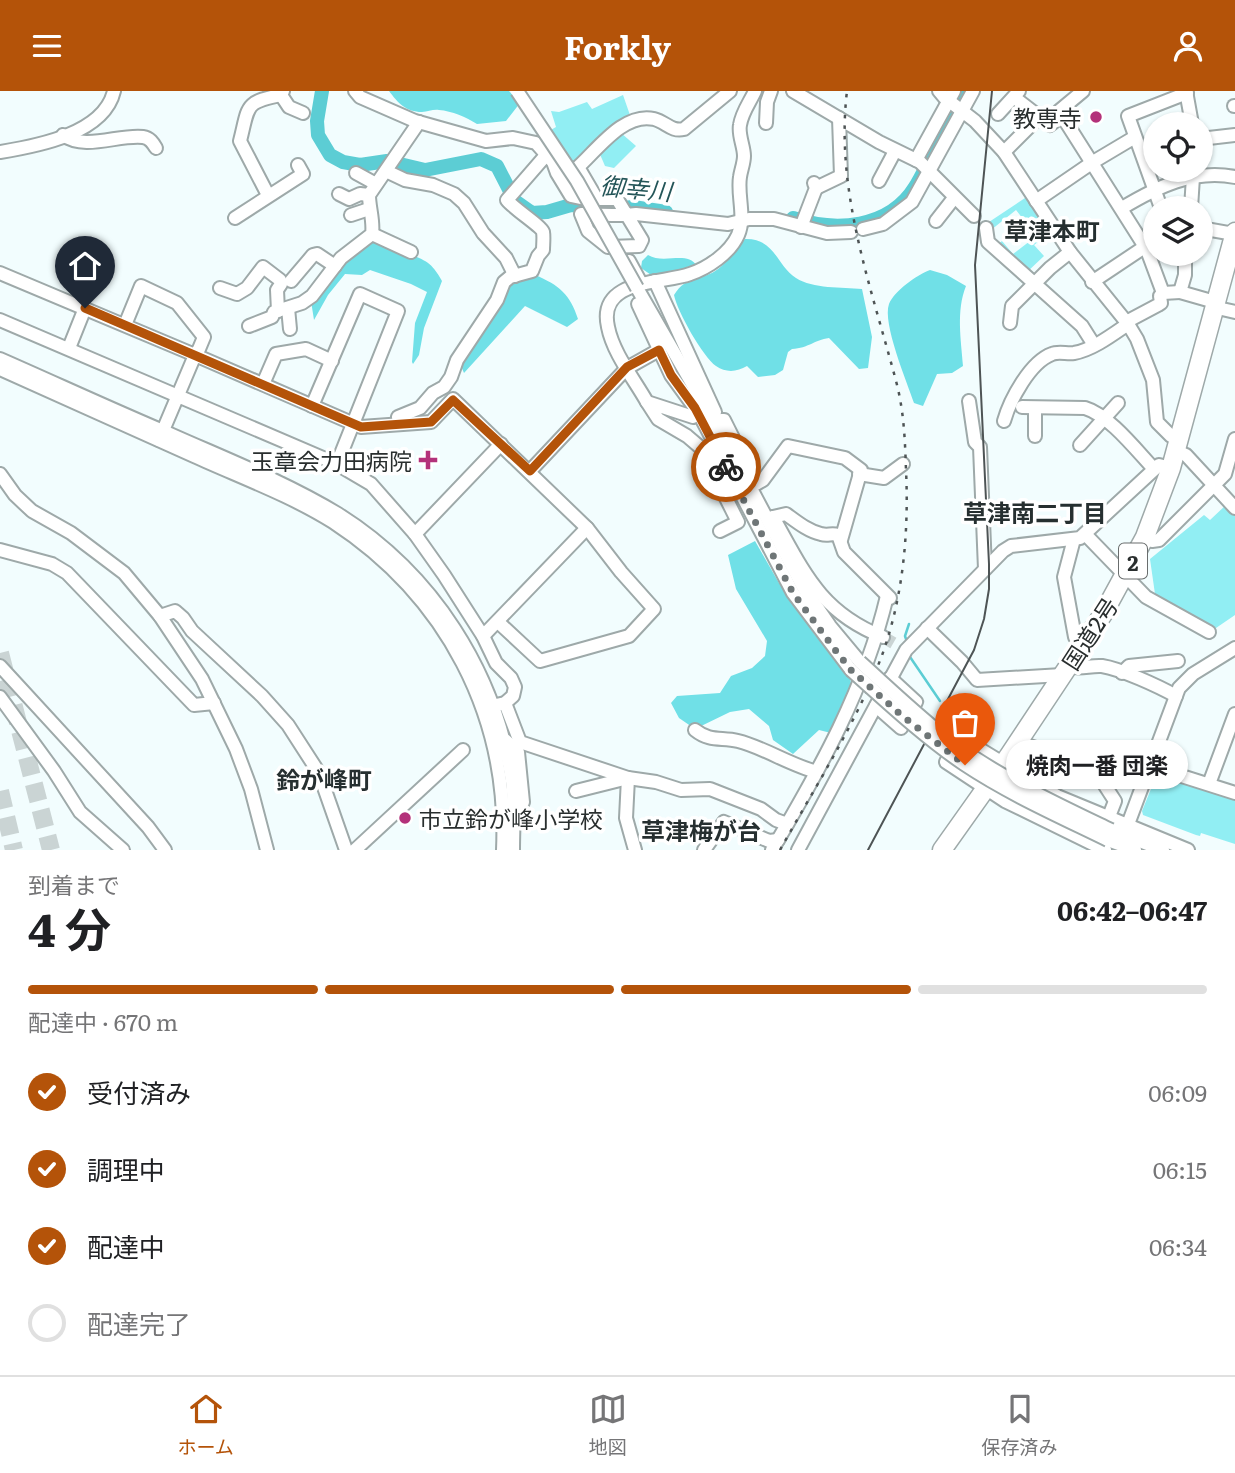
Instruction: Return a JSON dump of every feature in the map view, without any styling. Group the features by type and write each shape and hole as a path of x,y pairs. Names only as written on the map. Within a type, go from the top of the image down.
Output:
{"highway":[{"name":"国道2号","path":"942,850 1003,764 1082,644 1145,537 1235,233"}],"street":[{"path":"0,152 28,147 88,126 98,119 109,105 114,91"},
{"path":"355,91 360,97 419,122 486,141 513,138 536,143 565,169 578,167 626,123 652,119 672,129 684,129 730,91"},
{"path":"517,91 577,181 637,287 694,413"},
{"path":"720,531 738,522 701,448 687,436 658,419 610,336 607,315 614,298 655,281 691,274 717,260 738,236 741,218 740,177 744,154 740,125 755,91"},
{"path":"766,123 767,102 771,91"},
{"path":"793,91 923,165 974,216"},
{"path":"550,158 571,196 622,205 636,214 728,224 741,218 774,219 802,223 834,234 883,224 905,209 916,196 923,165 952,100 973,91"},
{"path":"1083,91 1059,111 1122,208 1143,234"},
{"path":"1143,148 1135,137 1128,116 1186,92 1190,112"},
{"path":"268,195 240,141 248,109 258,99 282,93 289,107 303,113"},
{"path":"998,114 1017,94 1050,125 1063,115"},
{"path":"952,100 1004,152 1070,252 1137,339 1153,380 1157,422 1171,436 1170,457"},
{"path":"1004,152 1039,117"},
{"path":"802,223 815,186 841,176 839,118"},
{"path":"351,215 371,196 419,122"},
{"path":"64,135 71,140 107,141 144,137 152,141 156,148"},
{"path":"1213,138 1235,135"},
{"path":"1036,201 1135,137"},
{"path":"879,181 895,151"},
{"path":"398,417 420,408 444,387 457,360 497,300 504,282 510,277 532,271 536,265 543,250 543,232 514,209 510,195 550,158"},
{"path":"235,218 303,174 298,165"},
{"path":"389,165 405,180 433,185 454,194 506,258 515,276"},
{"path":"578,167 629,261 644,321 671,375 793,593 856,666 974,758 1104,839 1163,850"},
{"path":"248,326 312,296 341,258 372,234 371,196 356,173"},
{"path":"1213,175 1235,177"},
{"path":"1152,182 1156,196"},
{"path":"1122,208 1153,189 1173,182"},
{"path":"339,194 349,199 360,194 371,196"},
{"path":"936,221 954,198"},
{"path":"622,205 642,240 639,246 608,247 588,231 581,214 622,205"},
{"path":"986,228 988,242 1083,326 1094,345"},
{"path":"1213,230 1235,233"},
{"path":"372,234 411,252"},
{"path":"1092,282 1143,248"},
{"path":"1010,323 1012,306 1070,252"},
{"path":"291,281 313,255 317,254 335,266"},
{"path":"1035,436 1019,406 1019,387 1053,353 1075,353 1094,345 1158,306 1163,293 1154,266"},
{"path":"1180,292 1185,266"},
{"path":"220,288 237,294 247,288 263,267 280,280 281,284 277,290 290,329"},
{"path":"0,273 353,425 361,427 431,422 453,400 587,528 654,609 629,636 540,661 498,622"},
{"path":"655,281 736,460"},
{"path":"125,325 141,286 177,303 204,337 160,436"},
{"path":"1163,293 1180,292 1235,312"},
{"path":"312,406 360,294 398,311 337,464"},
{"path":"69,348 85,308"},
{"path":"0,320 337,464 371,484 415,534 483,636 496,663 512,678 515,687 513,696 494,705"},
{"path":"654,321 736,460 803,587 856,666"},
{"path":"263,384 276,354 306,349 332,361"},
{"path":"530,471 627,367 659,350"},
{"path":"0,359 160,436"},
{"path":"0,369 307,497 370,536 405,567 448,616 476,664 494,705 504,739 512,784 513,850"},
{"path":"424,421 428,399"},
{"path":"969,401 975,442 980,447 985,569"},
{"path":"647,402 694,413"},
{"path":"1080,445 1118,403"},
{"path":"1004,421 1019,406 1085,408 1170,457"},
{"path":"720,420 723,420 773,517 824,600 836,611 880,636"},
{"path":"1145,537 1152,541 1159,540 1214,487 1225,474 1235,439"},
{"path":"415,534 501,444"},
{"path":"756,484 789,446 845,458 860,470 841,540"},
{"path":"1082,644 1075,637 1065,577 1080,536 1170,457 1186,455 1235,508"},
{"path":"859,474 884,478 903,464"},
{"path":"0,474 15,495 32,510 71,533 124,573 160,616 201,678 236,749 251,789 267,850"},
{"path":"704,850 724,822 775,845 841,727 880,636 888,597 844,552 838,535 832,533 825,536 808,530 786,514 773,517"},
{"path":"483,636 587,528"},
{"path":"798,850 876,706 890,678 900,647 927,628 1011,546 1080,536 1146,597 1209,632"},
{"path":"0,550 52,564 67,573 194,705 214,703"},
{"path":"160,616 175,611 288,725 319,772 346,850"},
{"path":"927,628 977,680 1102,666 1176,696"},
{"path":"1104,839 1127,827 1176,696 1185,681 1234,651"},
{"path":"1122,673 1123,669 1136,665 1178,661"},
{"path":"0,666 148,827 165,850"},
{"path":"876,706 901,728 916,702 890,678"},
{"path":"0,697 80,812 123,850"},
{"path":"494,705 520,742 628,778 660,782 681,790 716,790 764,810 776,820 787,824"},
{"path":"494,705 495,745 502,784 503,850"},
{"path":"1209,785 1235,714"},
{"path":"695,730 705,738 739,741 786,762 817,772"},
{"path":"1104,839 1057,796 960,737 946,762 985,788 1049,824 1135,850"},
{"path":"1018,741 1093,767 1115,801 1104,839"},
{"path":"355,850 463,750"},
{"path":"1150,766 1235,793"},
{"path":"576,791 628,778"},
{"path":"628,778 626,818 635,850"},
{"path":"1127,827 1188,850"}],"shaded area":[{"path":"389,91 509,91 520,103 506,121 477,124 449,112 407,109"},
{"path":"623,95 631,118 574,162 568,164 539,139 556,127 551,111 559,112 587,102 592,109"},
{"path":"621,133 636,146 614,168 605,166 599,152"},
{"path":"1028,196 1041,216 1027,224 1016,210 991,230 989,222"},
{"path":"1045,222 1051,232 1034,245 1044,256 1026,273 996,246 1002,241 1013,254 1030,241 1027,233"},
{"path":"375,238 425,261 434,268 442,281 424,328 419,355 413,364 415,323 427,292 411,284 370,270 362,275 345,274 328,295 314,320 311,301 342,260"},
{"path":"745,239 755,240 769,247 789,273 803,282 862,289 872,337 868,368 859,369 829,338 792,349 788,352 783,370 775,375 758,377 747,366 728,371 711,361 691,333 674,295 684,284 718,269"},
{"path":"648,255 661,259 687,259 697,266 688,271 654,277 641,268 642,261"},
{"path":"930,270 947,275 966,286 960,315 963,366 952,373 937,374 923,406 914,403 892,338 888,313 889,304 896,293"},
{"path":"535,275 562,291 578,319 567,327 525,306 464,373 461,366 500,304 507,286 514,279"},
{"path":"1227,504 1235,513 1235,615 1216,628 1155,594 1150,559 1204,515 1210,520"},
{"path":"755,541 779,583 815,635 850,675 852,693 831,733 819,730 793,754 773,740 769,726 749,709 730,712 695,729 679,718 671,703 677,696 720,693 731,676 752,668 765,656 767,641 736,589 728,555"},
{"path":"1157,774 1235,798 1235,844 1201,833 1200,836 1196,835 1143,815 1142,811"}],"waterway":[{"name":"御幸川","path":"322,91 317,121 318,135 330,155 343,162 360,165 387,161 425,170 481,159 497,166 515,201 532,213 571,205 613,209 633,207 666,212"},
{"name":"御幸川","path":"793,218 826,225 843,225 876,219 891,212 915,187 964,91"},
{"path":"907,642 905,636 909,624"},
{"path":"908,654 940,701"}],"tunnel":[{"path":"883,637 895,644"},
{"path":"0,653 51,850"},
{"path":"0,791 14,850"}],"tram line":[{"path":"868,850 974,650 984,619 989,589 975,265 992,91"}],"railway":[{"path":"780,850 847,732 871,683 889,636 903,566 907,494 902,414 899,392 866,274 851,202 846,165 847,91"}],"way so far":[{"path":"726,467 793,593 851,670 900,714 965,765"}],"place":[{"name":"教専寺","path":"1096,117"},
{"name":"玉章会力田病院","path":"428,460"},
{"name":"焼肉一番 団楽","path":"965,765"},
{"name":"市立鈴が峰小学校","path":"405,818"}],"district":[{"name":"草津本町","path":"1052,229"},
{"name":"草津南二丁目","path":"1035,511"},
{"name":"鈴が峰町","path":"324,778"},
{"name":"草津梅が台","path":"701,829"}],"route":[{"path":"85,308 361,427 431,422 453,400 530,471 627,367 659,350 671,375 695,408 726,467"}]}
